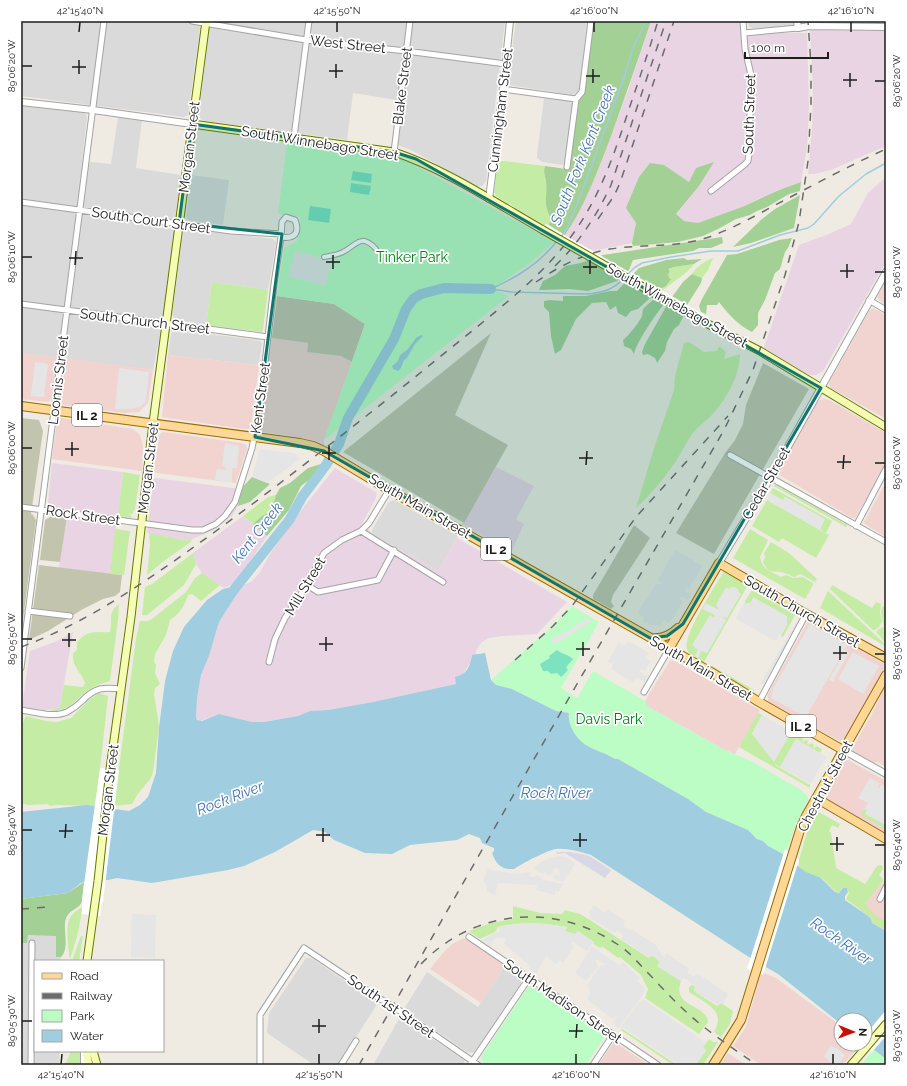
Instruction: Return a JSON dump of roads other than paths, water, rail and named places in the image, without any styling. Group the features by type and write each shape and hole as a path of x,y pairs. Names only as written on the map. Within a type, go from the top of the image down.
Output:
{"main road":[{"name":"Morgan Street","path":"87,960 166,323 206,22"},
{"name":"South Winnebago Street","path":"192,124 394,152 416,159 706,323 760,351 886,427"},
{"name":"South Main Street","path":"21,406 154,423 313,446 326,452 389,490 710,672 758,702 843,750"},
{"name":"South Church Street","path":"719,564 886,658"},
{"name":"Cedar Street","path":"669,649 719,564"},
{"path":"650,638 661,638 667,636 683,624"},
{"name":"Chestnut Street","path":"713,1065 741,1020 801,827 886,675"},
{"path":"816,798 886,839"},
{"path":"851,1065 886,1024"},
{"path":"85,1052 89,1065"},
{"path":"93,1052 97,1065"}],"street":[{"name":"Loomis Street","path":"21,668 104,21"},
{"name":"West Street","path":"192,21 206,22 306,40 506,64"},
{"path":"294,137 309,21"},
{"name":"Blake Street","path":"394,152 410,21"},
{"name":"Cunningham Street","path":"489,199 510,21"},
{"path":"567,167 576,99 582,92 591,21"},
{"name":"South Street","path":"711,191 744,165 748,161 750,154 751,75 745,49 743,21"},
{"path":"797,21 798,28"},
{"path":"744,33 809,26 852,24 886,28"},
{"path":"503,89 576,99"},
{"name":"South Winnebago Street","path":"21,102 93,110 192,124"},
{"name":"South Court Street","path":"21,202 281,236"},
{"name":"Kent Street","path":"192,530 204,530 216,524 225,516 235,502 255,437 281,236"},
{"path":"324,257 341,253 355,242 362,241 376,249"},
{"name":"Cedar Street","path":"719,564 886,272"},
{"path":"869,300 886,310"},
{"name":"South Church Street","path":"21,304 268,337"},
{"path":"730,455 886,542"},
{"path":"856,526 886,469"},
{"name":"Mill Street","path":"269,662 275,639 285,618 307,585 324,553 342,540 361,531 369,523 389,490"},
{"name":"Rock Street","path":"21,507 192,530"},
{"path":"361,531 394,550 443,582"},
{"path":"307,585 318,592 378,580 394,550"},
{"path":"28,611 70,616"},
{"path":"758,702 806,614"},
{"name":"Cedar Street","path":"644,692 669,649"},
{"path":"21,710 52,714 66,713 95,690 101,688 121,689"},
{"name":"South Main Street","path":"843,750 886,774"},
{"path":"880,899 886,887"},
{"name":"South Madison Street","path":"469,937 658,1065"},
{"path":"31,1065 32,943"},
{"name":"South 1st Street","path":"260,1065 260,1015 304,948 400,1011 471,1063 478,1065"},
{"path":"471,1063 528,978"},
{"path":"593,1065 613,1035"},
{"path":"341,1065 356,1042"},
{"path":"84,1065 85,1052"}],"water":[{"path":"421,335 423,336 415,344 407,358 404,360 401,368 398,371 393,369 392,366 398,361 400,355 407,350 416,338"},
{"name":"Rock River","path":"243,584 219,622 209,656 201,675 197,698 197,720 202,721 219,714 252,722 264,722 298,716 310,711 328,710 373,702 456,684 455,677 465,672 472,655 485,653 491,680 496,685 512,689 556,711 569,713 573,731 587,746 618,759 688,799 706,812 748,830 757,839 763,841 768,846 781,853 806,872 821,878 835,892 839,893 843,888 847,888 848,892 845,896 845,900 868,916 872,923 886,931 886,1059 873,1049 873,1012 833,1012 833,1018 778,974 752,959 591,855 574,850 552,850 514,869 509,869 500,866 497,863 492,853 494,848 482,843 480,838 469,834 457,840 410,845 392,854 365,853 334,840 325,832 313,830 275,852 244,866 228,870 152,883 117,878 108,880 94,879 81,883 68,893 21,899 21,812 87,805 129,811 140,805 148,797 156,773 159,728 165,681 173,651 184,627 207,600 223,589"}],"waterway":[{"name":"South Fork Kent Creek","path":"561,237 567,228 578,202 625,75 632,50 646,21"},
{"path":"627,275 642,263 711,251 738,251 780,235 808,228 814,224 839,196 866,174 886,163"},
{"name":"South Fork Kent Creek","path":"491,289 510,280 527,269 543,257 557,241"},
{"path":"491,289 511,292 586,294 606,290 615,286 623,279"},
{"name":"Kent Creek","path":"229,596 290,519 302,497 326,465 339,444 348,418 394,339 406,309 413,299 421,294 444,288 491,289"}],"railway":[{"path":"21,647 73,624 122,596 216,531 316,456 414,378 532,280 555,257 575,231 600,187 618,141 658,21"},
{"path":"555,266 572,248 587,228 611,185 666,21"},
{"path":"598,219 614,196 620,183 674,21"},
{"path":"359,1065 724,430 753,370 785,275 799,222 808,161 811,104 811,66 808,21"},
{"path":"536,282 571,262 600,251 670,245 706,238 745,221 834,174 886,149"},
{"path":"515,660 553,626 572,606 636,517 728,416"},
{"path":"21,909 49,907"},
{"path":"421,964 442,946 465,932 490,922 515,918 541,917 567,922 593,931 621,947 632,956 672,999 700,1024 757,1065"}],"park label":[{"name":"Tinker Park","path":"412,257"},
{"name":"Davis Park","path":"609,719"}]}
